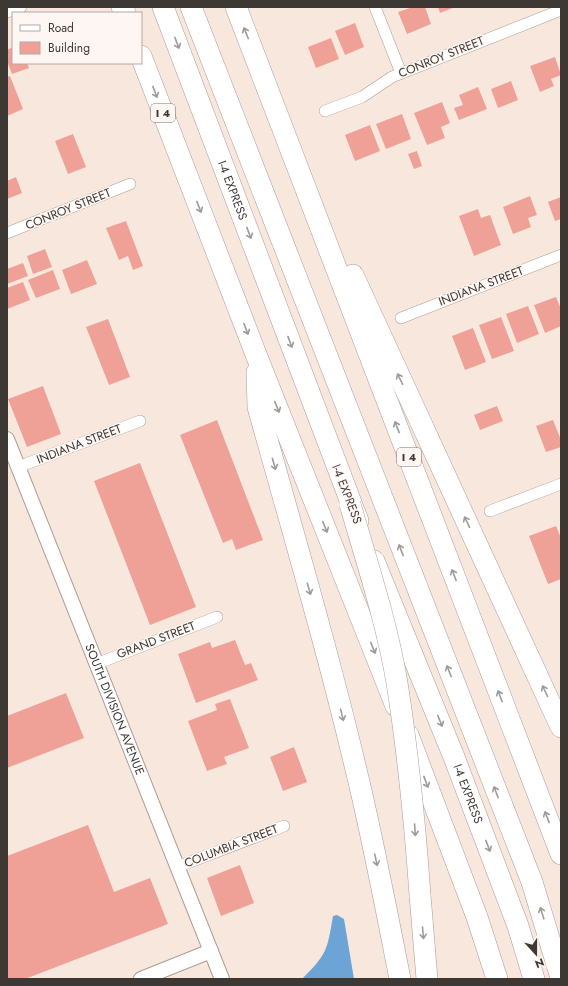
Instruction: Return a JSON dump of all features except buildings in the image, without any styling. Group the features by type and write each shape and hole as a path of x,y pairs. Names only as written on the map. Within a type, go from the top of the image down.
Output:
{"highway":[{"name":"I-4 EXPRESS","path":"163,7 350,504 454,757 518,926 534,979"},
{"path":"191,7 532,882 561,978"},
{"name":"I 4","path":"236,7 561,854"},
{"name":"I 4","path":"142,59 257,357 448,839 497,979"},
{"path":"257,59 398,376 561,727"},
{"path":"257,357 258,407 325,647 362,794 387,908 400,979"},
{"path":"350,504 376,593 397,682 414,814 427,979"}],"street":[{"path":"7,12 21,7"},
{"path":"376,7 401,73"},
{"name":"CONROY STREET","path":"325,111 362,97 392,77 401,73 561,10"},
{"name":"CONROY STREET","path":"7,233 130,184"},
{"name":"INDIANA STREET","path":"401,318 561,255"},
{"name":"INDIANA STREET","path":"18,467 140,421"},
{"name":"SOUTH DIVISION AVENUE","path":"7,439 222,979"},
{"path":"490,512 561,484"},
{"name":"GRAND STREET","path":"96,664 217,617"},
{"name":"COLUMBIA STREET","path":"177,866 284,826"},
{"path":"140,979 211,951"}],"water":[{"path":"337,915 344,919 354,979 302,979 317,964 325,951 333,916"}]}
